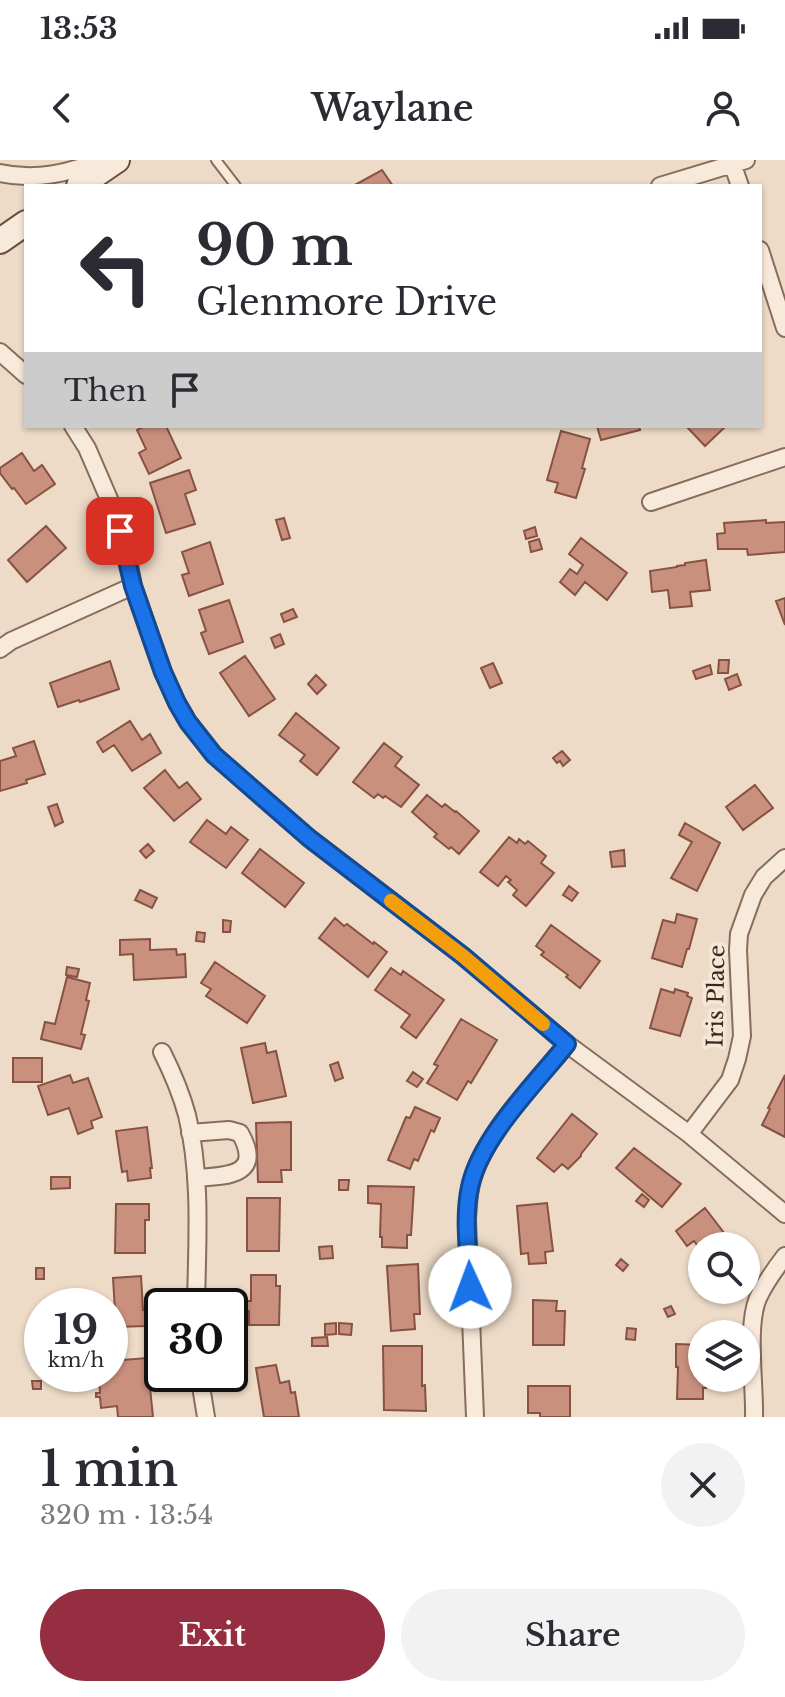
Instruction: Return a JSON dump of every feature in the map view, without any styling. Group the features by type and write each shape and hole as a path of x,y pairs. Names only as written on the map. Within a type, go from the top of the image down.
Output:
{"main road":[{"path":"82,184 117,160"},
{"path":"0,241 24,224"}],"street":[{"path":"0,173 49,176 102,160"},
{"path":"666,184 737,162 740,184"},
{"path":"762,256 785,328"},
{"path":"0,352 24,373"},
{"path":"74,428 87,448 115,513 133,586 163,672 177,703 214,755 309,838 463,956 567,1044 689,1134 785,1214"},
{"path":"651,502 785,457"},
{"path":"0,649 11,641 133,586"},
{"name":"Iris Place","path":"689,1134 730,1080 742,1036 739,934 753,895 764,877 785,858"},
{"path":"475,1417 467,1220 473,1174 503,1122 567,1044"},
{"path":"162,1052 175,1079 190,1133 196,1178 196,1288"},
{"path":"190,1133 229,1130 240,1133 248,1155 244,1166 233,1175 196,1178"},
{"path":"754,1417 752,1321 757,1301 785,1256"},
{"path":"202,1392 206,1417"}],"lane":[{"path":"216,160 234,184"}],"building":[{"path":"382,170 392,184 357,184"},
{"path":"167,428 181,458 149,474 139,453 146,449 137,430"},
{"path":"598,428 640,428 640,430 601,440"},
{"path":"688,428 724,428 705,446"},
{"path":"561,431 590,439 576,498 555,492 558,483 547,480"},
{"path":"22,453 34,471 42,465 55,484 26,504 0,473 0,468"},
{"path":"189,470 196,490 185,494 195,524 166,533 150,483"},
{"path":"284,518 290,538 282,540 276,520"},
{"path":"766,520 766,523 785,522 785,552 748,555 747,549 718,549 717,534 725,533 724,523"},
{"path":"46,526 66,548 27,582 8,560"},
{"path":"535,527 537,536 526,539 524,531"},
{"path":"581,538 627,573 607,600 585,582 575,595 560,582 570,569 577,574 583,565 569,554"},
{"path":"539,539 542,549 531,552 529,542"},
{"path":"210,542 223,584 189,596 182,575 189,573 182,552"},
{"path":"706,560 710,590 690,592 692,606 670,608 668,590 652,592 650,571"},
{"path":"785,598 785,625 776,601"},
{"path":"229,600 243,642 209,654 201,633 206,631 199,610"},
{"path":"293,609 297,617 284,622 281,614"},
{"path":"280,634 284,644 275,648 271,638"},
{"path":"245,656 275,699 249,716 220,673"},
{"path":"719,660 729,660 728,673 718,673"},
{"path":"110,661 119,689 58,707 50,683"},
{"path":"493,663 502,683 490,688 481,668"},
{"path":"710,665 712,674 696,679 693,671"},
{"path":"737,674 741,685 729,690 725,679"},
{"path":"316,675 326,685 317,694 308,684"},
{"path":"296,713 339,748 317,775 300,761 305,755 279,735"},
{"path":"130,721 142,740 150,734 161,753 132,771 114,745 103,752 97,742"},
{"path":"34,741 45,774 0,791 0,761 16,756 13,748"},
{"path":"384,743 402,757 395,766 419,785 401,807 385,796 383,798 378,794 374,798 353,782"},
{"path":"562,751 570,760 563,766 553,758"},
{"path":"165,770 179,788 187,782 201,799 174,821 144,788"},
{"path":"755,785 773,808 743,830 726,807"},
{"path":"427,795 442,807 445,804 456,811 479,831 459,854 434,837 437,834 412,812"},
{"path":"57,804 63,822 55,826 48,807"},
{"path":"207,820 226,834 231,827 248,840 226,868 190,842"},
{"path":"685,823 720,843 697,891 671,878 692,842 679,835"},
{"path":"509,837 517,843 519,839 525,844 528,841 546,856 541,863 554,873 526,906 513,895 517,890 506,876 498,886 480,872"},
{"path":"148,844 154,851 146,858 140,851"},
{"path":"260,849 304,883 285,907 242,873"},
{"path":"624,850 625,866 612,867 610,852"},
{"path":"569,886 578,893 572,901 563,895"},
{"path":"140,890 157,898 152,908 135,900"},
{"path":"677,914 697,919 682,967 652,958 663,920 675,923"},
{"path":"335,918 387,952 368,977 319,938"},
{"path":"223,920 231,921 230,932 223,932"},
{"path":"551,925 600,961 580,988 541,955 544,952 536,946"},
{"path":"197,932 205,933 204,942 196,941"},
{"path":"150,939 150,950 176,949 177,955 185,954 186,977 134,980 133,954 120,955 120,940"},
{"path":"215,962 265,996 247,1023 206,996 211,989 201,983"},
{"path":"67,967 79,969 77,977 66,975"},
{"path":"391,968 401,975 403,971 444,1000 416,1038 401,1027 410,1015 375,990"},
{"path":"67,977 90,983 81,1049 41,1039 45,1022 55,1024"},
{"path":"661,989 674,993 675,989 688,993 687,996 692,998 680,1036 650,1028"},
{"path":"461,1019 497,1040 457,1100 427,1083 438,1066 434,1064"},
{"path":"265,1043 267,1053 276,1051 286,1096 253,1103 241,1048"},
{"path":"13,1058 42,1058 42,1082 13,1082"},
{"path":"338,1062 343,1078 335,1081 330,1065"},
{"path":"413,1072 423,1079 417,1087 407,1081"},
{"path":"70,1075 73,1083 88,1078 102,1117 91,1121 93,1128 78,1134 69,1108 48,1115 38,1086"},
{"path":"785,1075 785,1137 762,1125"},
{"path":"415,1107 440,1118 434,1132 431,1130 418,1161 414,1159 410,1169 388,1160 406,1117 410,1118"},
{"path":"572,1114 597,1134 568,1169 562,1164 554,1172 537,1158"},
{"path":"291,1122 291,1170 281,1170 282,1182 258,1182 256,1123"},
{"path":"147,1127 151,1178 128,1181 127,1171 122,1172 116,1131"},
{"path":"634,1148 681,1184 662,1207 616,1168"},
{"path":"51,1177 70,1177 70,1188 51,1189"},
{"path":"339,1180 349,1180 348,1190 339,1190"},
{"path":"368,1186 414,1187 411,1235 407,1235 407,1248 382,1247 381,1204 368,1203"},
{"path":"642,1194 649,1200 644,1207 636,1201"},
{"path":"247,1198 280,1198 279,1251 247,1251"},
{"path":"547,1203 553,1251 545,1252 546,1263 529,1264 528,1253 521,1254 517,1206"},
{"path":"116,1204 149,1204 149,1220 145,1220 145,1253 115,1253"},
{"path":"705,1208 723,1232 688,1232 687,1246 676,1231"},
{"path":"332,1246 333,1258 320,1259 319,1247"},
{"path":"621,1259 628,1265 623,1271 616,1265"},
{"path":"418,1264 420,1314 414,1314 415,1329 391,1331 387,1266"},
{"path":"36,1268 44,1268 44,1279 36,1279"},
{"path":"251,1275 276,1275 276,1286 280,1286 279,1325 249,1325 248,1301 251,1301"},
{"path":"141,1276 144,1326 128,1327 128,1288 114,1288 113,1278"},
{"path":"533,1300 557,1301 556,1311 565,1311 564,1345 533,1345"},
{"path":"671,1306 675,1314 668,1317 664,1309"},
{"path":"336,1323 336,1334 325,1335 325,1324"},
{"path":"339,1323 352,1324 351,1335 339,1334"},
{"path":"627,1328 636,1329 635,1340 626,1339"},
{"path":"327,1337 328,1346 312,1346 312,1338"},
{"path":"676,1344 688,1344 688,1392 703,1392 703,1399 677,1399"},
{"path":"383,1346 422,1346 422,1386 425,1385 426,1411 384,1410"},
{"path":"144,1358 144,1392 150,1392 153,1417 118,1417 117,1406 101,1408 100,1397 96,1397 96,1393 100,1392 128,1392 128,1360"},
{"path":"276,1365 280,1383 289,1381 291,1393 295,1392 299,1417 264,1417 256,1368"},
{"path":"528,1386 570,1386 570,1417 540,1417 540,1413 528,1413"}],"slow traffic":[{"path":"391,901 463,956 543,1024"}],"route":[{"path":"120,531 133,586 163,672 177,703 200,739 237,776 309,838 463,956 567,1044 503,1122 473,1174 467,1220 470,1287"}]}
